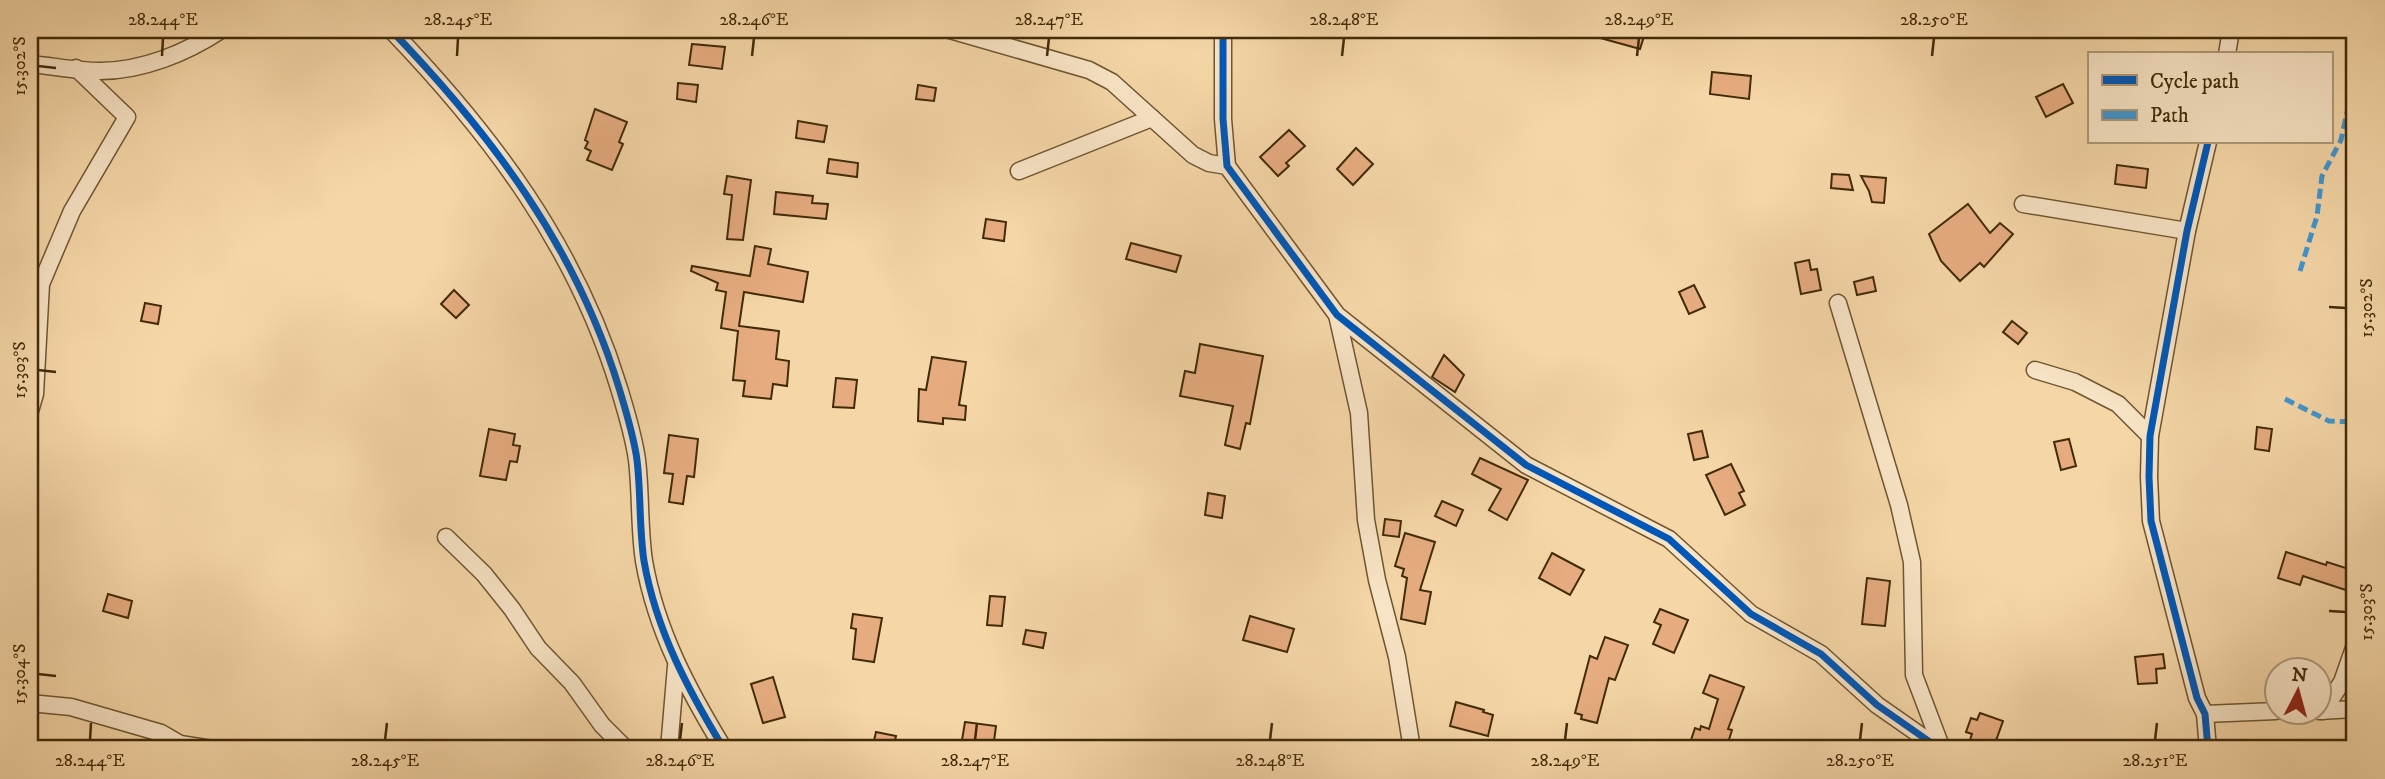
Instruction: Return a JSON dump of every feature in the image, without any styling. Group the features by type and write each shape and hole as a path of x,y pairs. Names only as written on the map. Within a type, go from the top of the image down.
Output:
{"street":[{"path":"30,64 101,71 144,65 197,46 221,30"},
{"path":"391,30 489,141 552,234 586,301 619,388 637,458 644,560 660,625 676,666 724,749"},
{"path":"950,30 1089,70 1112,82 1193,155 1209,163 1227,166"},
{"path":"1223,30 1223,119 1227,166 1337,315 1526,465 1669,539 1751,614 1821,654 1877,705 1941,749"},
{"path":"2227,52 2231,30"},
{"path":"30,411 35,394 41,284 72,211 127,117 76,68"},
{"path":"1019,171 1152,117"},
{"path":"2208,144 2187,232 2150,436 2151,521 2197,698 2205,714 2208,749"},
{"path":"2023,205 2187,232"},
{"path":"1838,303 1899,505 1912,562 1914,674 1941,749"},
{"path":"1337,315 1359,414 1366,520 1377,580 1397,657 1412,749"},
{"path":"2035,370 2075,382 2118,404 2150,436"},
{"path":"446,537 484,574 538,648 572,683 602,725 626,749"},
{"path":"2332,696 2342,682 2355,645"},
{"path":"668,749 676,666"},
{"path":"30,704 71,707 161,733 180,744 212,749"},
{"path":"2332,710 2355,709"},
{"path":"2205,714 2262,712"}],"building":[{"path":"1587,30 1646,30 1640,49 1586,34"},
{"path":"692,44 725,47 722,69 689,65"},
{"path":"1712,72 1751,76 1749,99 1710,94"},
{"path":"678,83 698,85 696,102 677,99"},
{"path":"2063,84 2073,103 2046,117 2036,97"},
{"path":"918,85 936,88 934,101 916,99"},
{"path":"595,109 627,122 619,142 623,144 612,170 587,160 591,151 585,148 588,142 585,140"},
{"path":"798,121 827,126 824,142 796,138"},
{"path":"1289,130 1305,146 1286,163 1289,166 1278,176 1260,157"},
{"path":"1356,148 1373,164 1353,185 1337,169"},
{"path":"829,159 858,163 857,177 827,173"},
{"path":"2117,165 2148,169 2146,188 2115,184"},
{"path":"1832,174 1849,175 1853,190 1831,188"},
{"path":"727,176 751,180 743,240 727,239 732,195 724,194"},
{"path":"1861,176 1886,178 1884,203 1872,202"},
{"path":"776,192 813,196 812,203 828,204 826,219 774,214"},
{"path":"1968,204 1990,233 2000,223 2013,234 1984,267 1980,263 1960,281 1941,261 1929,234"},
{"path":"986,219 1006,222 1004,241 983,238"},
{"path":"1131,243 1181,256 1176,272 1126,259"},
{"path":"755,246 771,249 768,264 808,272 803,302 744,292 739,326 779,331 776,359 789,361 787,386 773,384 771,399 743,396 745,381 733,380 738,331 721,328 726,292 716,290 718,283 691,271 692,266 750,276"},
{"path":"1809,260 1811,270 1817,269 1821,290 1801,294 1795,263"},
{"path":"1873,277 1876,291 1857,295 1854,282"},
{"path":"1694,285 1705,307 1689,314 1679,292"},
{"path":"454,290 469,305 456,318 441,304"},
{"path":"145,303 161,306 158,324 141,321"},
{"path":"2012,321 2027,333 2018,344 2003,332"},
{"path":"1200,344 1263,356 1250,424 1246,423 1240,449 1225,445 1233,406 1180,396 1185,371 1195,373"},
{"path":"1444,355 1464,375 1455,392 1432,377"},
{"path":"932,357 966,362 959,405 966,406 965,420 943,418 943,424 918,421 919,389 926,390"},
{"path":"836,378 857,380 854,408 833,407"},
{"path":"2257,427 2272,429 2269,451 2255,449"},
{"path":"489,429 515,434 513,445 520,446 517,462 510,461 506,480 480,476"},
{"path":"1702,431 1708,457 1694,460 1688,434"},
{"path":"669,435 698,439 694,477 687,476 683,504 669,502 673,474 664,473"},
{"path":"2069,439 2076,466 2061,470 2054,442"},
{"path":"1480,458 1528,480 1507,520 1489,510 1501,489 1472,474"},
{"path":"1731,464 1744,491 1739,493 1745,505 1725,515 1706,475"},
{"path":"1208,493 1225,496 1222,518 1205,515"},
{"path":"1442,501 1463,510 1456,526 1435,516"},
{"path":"1385,519 1401,521 1399,537 1383,535"},
{"path":"1405,533 1435,542 1420,590 1431,592 1425,624 1401,619 1407,578 1402,576 1404,569 1395,566"},
{"path":"2286,552 2355,571 2355,593 2303,576 2300,585 2278,578"},
{"path":"1552,553 1584,570 1570,595 1539,578"},
{"path":"1867,578 1890,581 1885,626 1862,624"},
{"path":"108,594 132,601 128,618 103,611"},
{"path":"990,596 1005,597 1002,626 987,625"},
{"path":"1660,609 1688,620 1674,653 1653,644 1661,625 1654,622"},
{"path":"853,614 882,618 874,662 853,659 856,629 851,628"},
{"path":"1250,616 1294,629 1287,652 1243,640"},
{"path":"1026,630 1046,633 1043,648 1023,644"},
{"path":"1605,637 1628,645 1615,680 1609,678 1597,723 1581,719 1582,715 1575,713 1590,656 1597,659"},
{"path":"2163,654 2165,668 2156,669 2157,683 2138,684 2135,657"},
{"path":"1710,675 1744,687 1728,729 1732,730 1726,749 1688,749 1695,728 1700,730 1701,726 1709,729 1718,699 1703,693"},
{"path":"773,677 785,717 763,723 751,684"},
{"path":"1456,702 1493,715 1488,736 1450,726"},
{"path":"1980,713 2003,721 1993,749 1979,749 1980,746 1969,743 1972,734 1966,732 1971,718 1977,720"},
{"path":"965,722 996,726 993,749 961,746"},
{"path":"876,732 896,736 893,749 872,749"}],"marked path":[{"path":"2351,94 2355,74"},
{"path":"2300,271 2317,216 2322,176 2341,140 2351,94 2355,96"},
{"path":"2285,399 2329,421 2355,422"}],"cycle path":[{"path":"391,30 463,110 496,152 555,240 579,287 601,336 632,433 638,472 644,561 656,611 686,682 724,749"},
{"path":"1223,30 1223,119 1227,166 1337,315 1526,465 1669,539 1751,614 1821,654 1877,705 1940,749"},
{"path":"2208,144 2187,231 2150,436 2149,477 2151,521 2197,698 2205,714 2208,749"}]}
